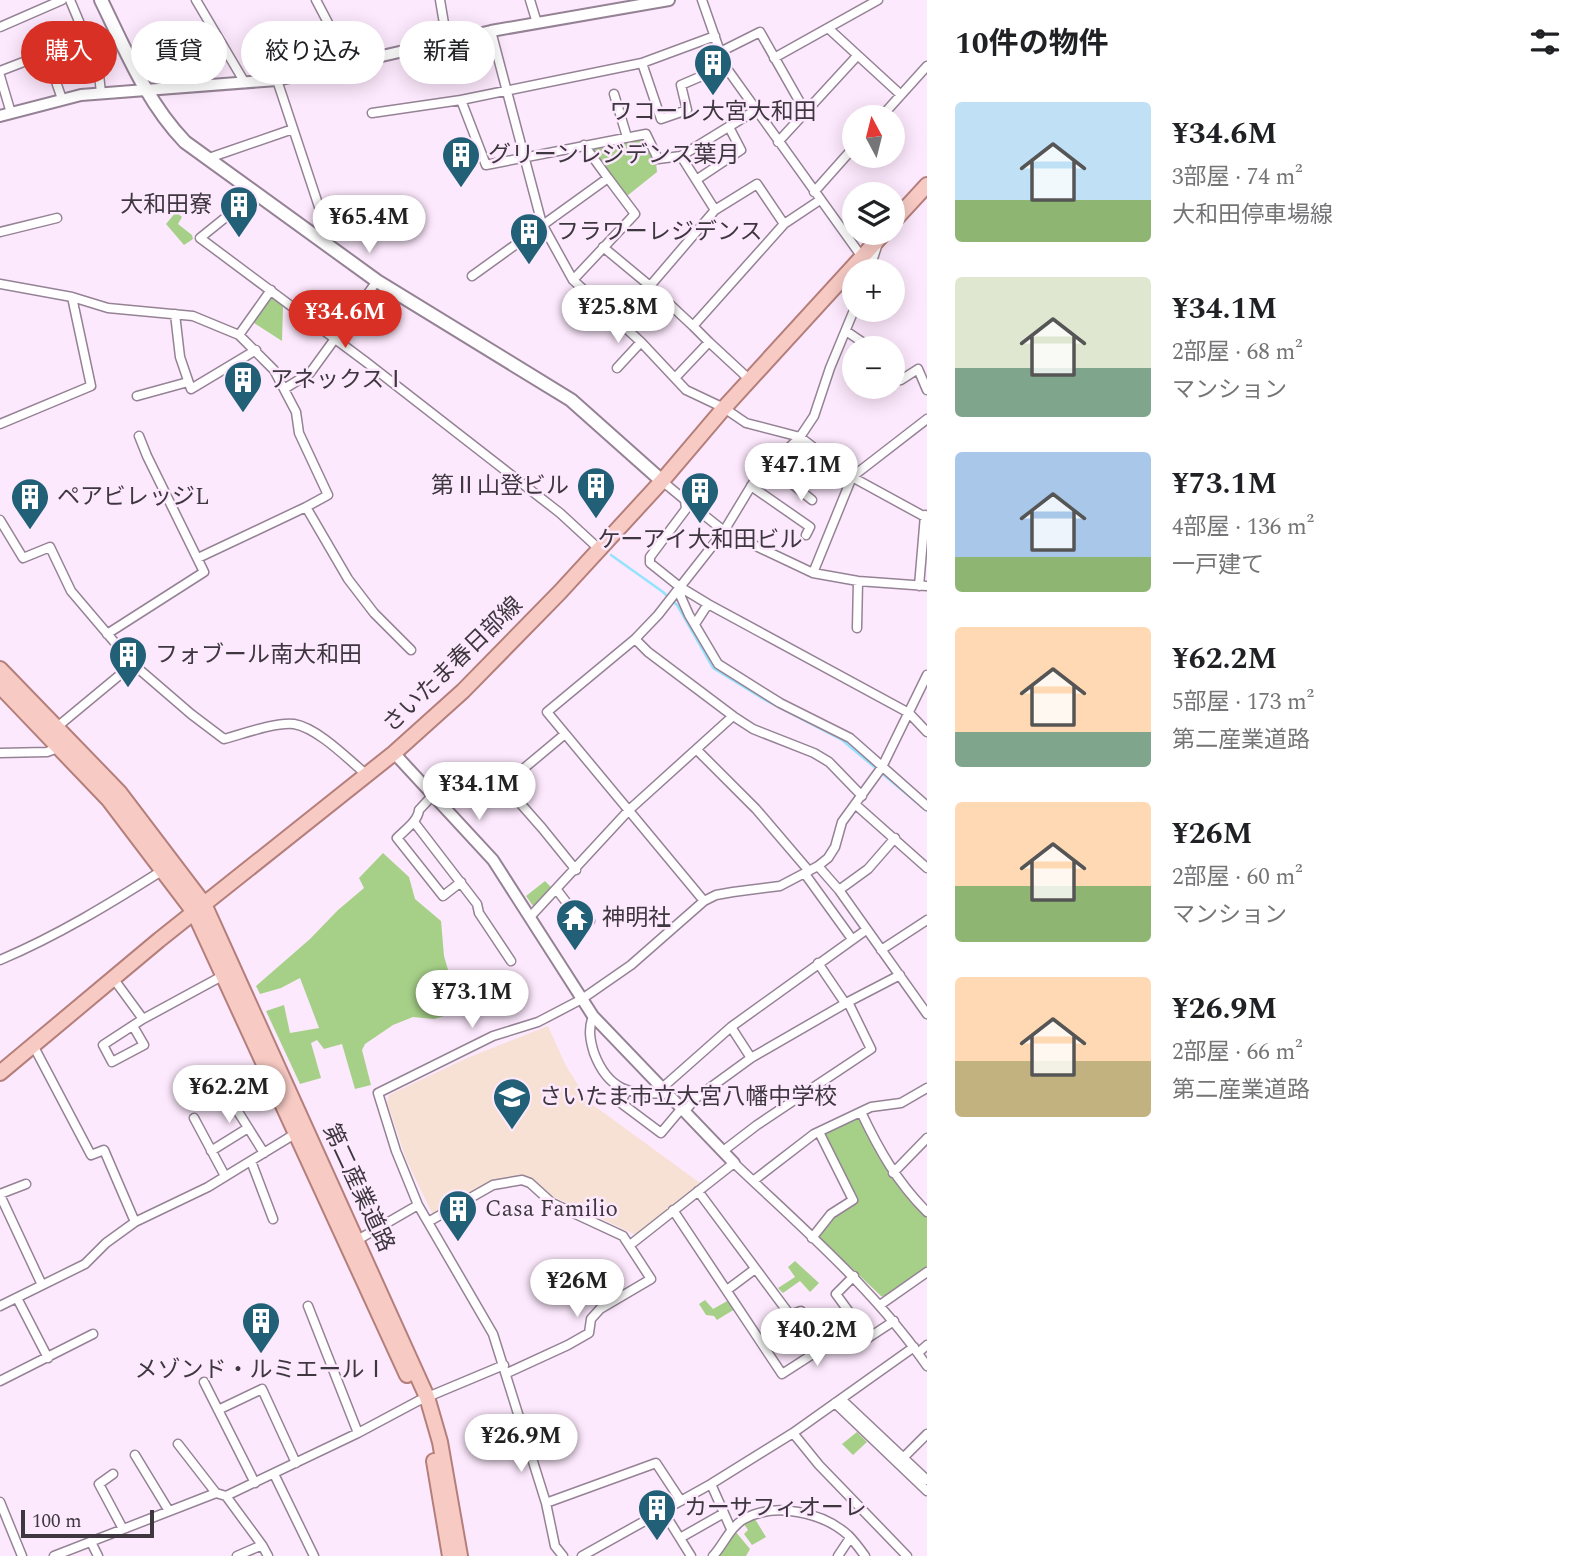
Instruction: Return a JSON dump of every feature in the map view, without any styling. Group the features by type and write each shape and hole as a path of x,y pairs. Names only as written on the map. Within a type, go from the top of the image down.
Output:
{"main road":[{"path":"101,0 147,91 167,124 206,159 377,281 570,400 662,481"},
{"path":"905,209 927,185"},
{"name":"さいたま春日部線","path":"0,1073 199,908 394,753 463,691 560,592 873,245"},
{"name":"第二産業道路","path":"0,669 109,800 163,870 199,908 224,975 301,1131"},
{"name":"第二産業道路","path":"0,686 136,813 199,908 440,1443 460,1556"},
{"name":"第二産業道路","path":"422,1399 450,1556"}],"street":[{"path":"0,27 62,0"},
{"path":"70,0 79,21"},
{"path":"196,0 241,76"},
{"path":"316,0 327,21"},
{"path":"440,0 444,21"},
{"path":"530,0 537,23"},
{"path":"495,30 614,5 669,0"},
{"path":"702,0 722,51 725,66 862,257"},
{"path":"774,58 878,0"},
{"path":"828,28 901,95"},
{"path":"722,51 760,32 806,113"},
{"path":"373,113 461,100 642,63 715,36"},
{"path":"495,46 542,224 573,280 641,342 686,390 724,408 746,424 800,437 852,477 926,516 923,586 858,581 813,573 724,531 662,481"},
{"path":"778,142 857,56"},
{"path":"642,63 661,119 687,110 681,85 725,66"},
{"path":"21,64 0,73 6,115 62,99 101,93 241,83"},
{"path":"892,105 927,66"},
{"path":"57,84 62,99"},
{"path":"100,84 101,93"},
{"path":"277,84 325,225 318,239"},
{"path":"614,94 627,137"},
{"path":"461,100 486,165 646,134 658,159 681,156 756,110"},
{"path":"696,180 741,150 729,127"},
{"path":"206,159 293,129"},
{"path":"573,280 635,214 584,145"},
{"path":"681,156 715,210"},
{"path":"814,192 842,161"},
{"path":"472,276 608,178"},
{"path":"650,286 715,210 757,184 784,224"},
{"path":"248,190 231,213 200,238 366,362 560,513 598,548"},
{"path":"693,326 784,224 820,200"},
{"path":"0,232 57,218"},
{"path":"603,247 650,286 750,380"},
{"path":"284,389 310,373 377,281"},
{"path":"0,284 72,297 107,308 193,316 239,335 274,370 296,412 299,433 328,495 198,558"},
{"path":"239,335 271,290"},
{"path":"0,424 91,386 72,297"},
{"path":"175,314 180,357 191,388 256,350"},
{"path":"704,901 547,712 635,639 724,531 751,486 800,437 814,415 849,322"},
{"path":"846,331 853,336"},
{"path":"617,368 641,342"},
{"path":"675,378 709,342"},
{"path":"905,377 918,369 927,390"},
{"path":"137,396 188,382"},
{"path":"813,573 852,477 927,419"},
{"path":"107,634 204,572 139,436"},
{"path":"770,466 811,500"},
{"path":"751,486 810,527 806,535"},
{"path":"685,500 686,509 650,557 650,563 680,587 708,604 909,713 927,732"},
{"path":"306,507 348,579 374,613 411,650"},
{"path":"0,520 23,558 50,547 71,591 133,664 224,739 279,725 294,724 332,746 367,775"},
{"path":"856,628 858,581"},
{"path":"680,587 681,597 718,664 780,703 850,738 927,806"},
{"path":"695,624 708,604"},
{"path":"635,639 648,652 753,729 814,753 829,762 862,796"},
{"path":"0,753 47,752 56,738 133,664"},
{"path":"557,1554 546,1503 505,1369 486,1320 418,1205 396,1151 378,1093 493,1036 538,1022 582,999 631,965 704,901 733,891 770,889 818,866 835,847 842,822 882,767 927,676"},
{"path":"530,917 629,810 733,716"},
{"path":"565,734 503,785 576,870"},
{"path":"697,750 756,809 807,873 852,939"},
{"path":"394,753 493,860 593,1016 734,1163 854,1276 894,1321 927,1367"},
{"path":"433,795 419,810 419,816 414,822 397,838 443,896 461,882"},
{"path":"856,805 927,869"},
{"path":"414,822 477,904 511,961"},
{"path":"839,890 867,869 895,838"},
{"path":"818,866 839,890 927,1014"},
{"path":"0,960 125,894 163,870"},
{"path":"557,890 579,919 590,920"},
{"path":"881,950 927,920"},
{"path":"593,1016 589,1027 591,1043 600,1068 609,1079 626,1091 646,1095 665,1091 731,1027 866,930"},
{"path":"723,1151 757,1125 871,1049 846,1002 818,963"},
{"path":"133,1026 144,1045 112,1062 103,1045 144,1019 224,975"},
{"path":"626,1091 621,1103 661,1133 696,1098 751,1058 846,1002 900,975"},
{"path":"113,978 144,1019"},
{"path":"731,1027 751,1058"},
{"path":"33,1045 92,1155 104,1150 135,1222"},
{"path":"218,1080 264,1153"},
{"path":"753,1181 819,1132 871,1107 901,1103 927,1088"},
{"path":"861,1112 880,1153 910,1195 927,1212"},
{"path":"194,1118 225,1176"},
{"path":"211,1151 248,1128"},
{"path":"0,1306 85,1264 106,1243 135,1222 208,1187 301,1131"},
{"path":"812,1238 831,1214 853,1200 819,1132"},
{"path":"893,1172 927,1138"},
{"path":"251,1161 273,1219"},
{"path":"630,1245 734,1163"},
{"path":"226,1496 422,1399 568,1345 589,1333 591,1318 600,1310 651,1279 623,1236 552,1203 530,1183 522,1180 493,1185 428,1222"},
{"path":"26,1184 0,1194 42,1285"},
{"path":"673,1210 782,1374 828,1345 801,1311 790,1315 698,1191"},
{"path":"352,1243 418,1205"},
{"path":"727,1290 755,1269"},
{"path":"880,1305 927,1272"},
{"path":"854,1276 836,1294 869,1338 894,1321"},
{"path":"17,1298 48,1358"},
{"path":"308,1306 358,1433"},
{"path":"0,1381 93,1334"},
{"path":"582,1556 711,1484 927,1345"},
{"path":"204,1382 255,1483"},
{"path":"218,1410 262,1389 296,1463"},
{"path":"838,1401 927,1480"},
{"path":"838,1401 927,1491"},
{"path":"793,1433 819,1465 907,1556"},
{"path":"903,1458 927,1434"},
{"path":"178,1444 216,1493 226,1496 268,1556"},
{"path":"135,1455 169,1511"},
{"path":"546,1503 656,1463 681,1501"},
{"path":"113,1474 99,1484 123,1529"},
{"path":"274,1474 314,1556"},
{"path":"711,1484 731,1529"},
{"path":"54,1556 216,1493"},
{"path":"0,1502 22,1556"},
{"path":"713,1556 724,1544 731,1529 744,1519 789,1510 820,1519 850,1538 865,1556"},
{"path":"663,1511 691,1556"},
{"path":"680,1538 724,1513"},
{"path":"838,1556 850,1538"},
{"path":"91,1542 98,1556"},
{"path":"237,1556 262,1545"}],"shaded area":[{"name":"さいたま市立大宮八幡中学校","path":"548,1026 566,1066 589,1102 700,1183 636,1235 554,1197 535,1181 522,1176 487,1183 432,1213 406,1159 387,1102 389,1095 467,1058"}],"green space":[{"path":"645,138 656,161 657,172 627,196 592,149 594,146"},
{"path":"176,212 182,217 178,224 192,235 193,239 184,245 166,224"},
{"path":"270,296 283,306 282,341 251,321"},
{"path":"383,853 409,877 415,899 441,921 444,956 460,1011 434,1019 413,1017 393,1025 365,1044 362,1050 371,1085 355,1089 342,1044 324,1049 317,1040 311,1043 321,1078 300,1084 266,1011 284,1005 290,1033 319,1028 300,978 281,988 260,994 256,986 364,888 359,878"},
{"path":"545,881 552,888 533,906 526,896"},
{"path":"860,1118 902,1192 927,1215 927,1268 885,1297 818,1236 833,1217 856,1202 855,1195 822,1135"},
{"path":"795,1261 819,1283 810,1292 800,1281 783,1293 778,1288 795,1277 788,1267"},
{"path":"705,1300 713,1309 729,1300 735,1309 717,1320 714,1316 706,1315 699,1304"},
{"path":"857,1432 867,1442 853,1455 842,1444"},
{"path":"755,1519 766,1537 752,1545 744,1534 748,1530 744,1524"},
{"path":"735,1531 750,1549 746,1556 719,1556"}],"waterway":[{"path":"611,555 677,605 713,668 765,700 842,740 927,811"}],"place":[{"name":"ワコーレ大宮大和田","path":"713,97"},
{"name":"グリーンレジデンス葉月","path":"461,189"},
{"name":"大和田寮","path":"239,239"},
{"name":"フラワーレジデンス","path":"529,266"},
{"name":"アネックスⅠ","path":"243,414"},
{"name":"第Ⅱ山登ビル","path":"596,520"},
{"name":"ケーアイ大和田ビル","path":"700,525"},
{"name":"ペアビレッジL","path":"30,531"},
{"name":"フォブール南大和田","path":"128,689"},
{"name":"神明社","path":"575,952"},
{"name":"さいたま市立大宮八幡中学校","path":"512,1131"},
{"name":"Casa Familio","path":"458,1243"},
{"name":"メゾンド・ルミエールⅠ","path":"261,1355"},
{"name":"カーサフィオーレ","path":"657,1542"}]}
